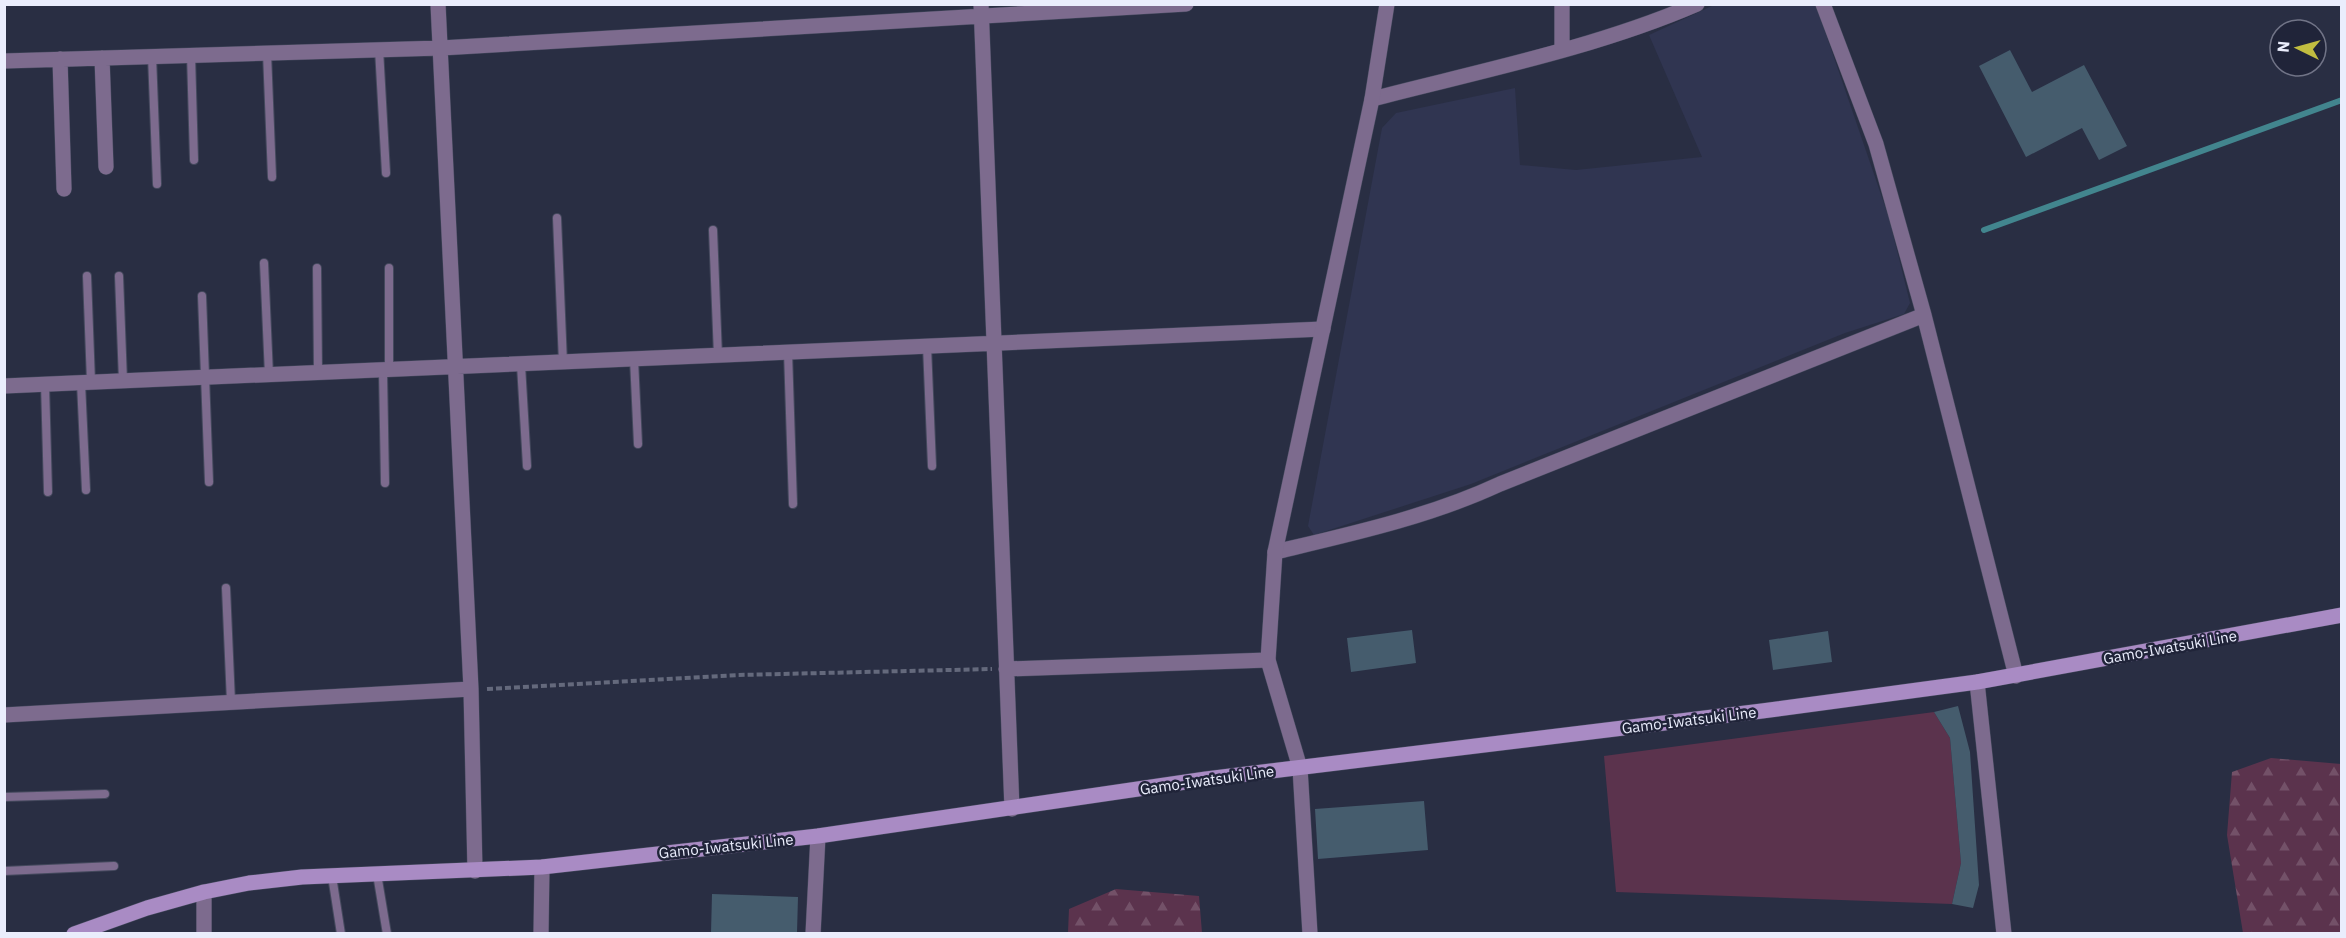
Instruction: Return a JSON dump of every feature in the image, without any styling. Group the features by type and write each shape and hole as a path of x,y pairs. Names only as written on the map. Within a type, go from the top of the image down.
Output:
{"main road":[{"name":"Gamo-Iwatsuki Line","path":"74,933 147,908 249,882 542,867 818,836 1206,779 1977,682 2342,615"}],"street":[{"path":"438,4 471,689 475,871"},
{"path":"4,61 441,48 982,11 1186,4"},
{"path":"1310,933 1300,768 1268,660 1275,552 1372,99 1387,4"},
{"path":"1562,4 1562,49"},
{"path":"1372,99 1562,49 1672,15 1697,4"},
{"path":"1823,4 1876,144 1924,315 2016,676"},
{"path":"982,11 1012,809"},
{"path":"102,58 106,167"},
{"path":"60,59 64,189"},
{"path":"1275,552 1360,531 1464,501 1500,484 1924,315"},
{"path":"4,386 1323,329"},
{"path":"1006,669 1268,660"},
{"path":"1977,682 2004,933"},
{"path":"4,715 471,689"},
{"path":"813,933 818,836"},
{"path":"541,933 542,867"},
{"path":"204,892 204,933"}],"lane":[{"path":"379,49 386,173"},
{"path":"267,53 272,177"},
{"path":"191,55 194,160"},
{"path":"152,56 157,184"},
{"path":"557,218 563,363"},
{"path":"713,230 718,356"},
{"path":"264,263 269,375"},
{"path":"385,483 389,267"},
{"path":"317,268 318,373"},
{"path":"86,490 87,276"},
{"path":"119,276 123,381"},
{"path":"202,296 208,482"},
{"path":"927,346 932,466"},
{"path":"788,352 793,504"},
{"path":"634,359 638,444"},
{"path":"521,365 527,466"},
{"path":"45,384 48,492"},
{"path":"226,588 231,702"},
{"path":"4,796 105,794"},
{"path":"4,871 114,867"},
{"path":"377,874 387,933"},
{"path":"332,876 341,933"}],"path":[{"path":"471,689 738,675 1006,669"}],"shaded area":[{"path":"1714,5 1816,5 1889,218 1910,303 1904,314 1845,333 1471,484 1314,535 1308,526 1382,128 1396,113 1515,88 1520,165 1576,170 1702,157 1649,35"}],"green space":[{"path":"1934,712 1950,738 1961,863 1952,904 1616,892 1604,756"},
{"path":"2271,758 2341,764 2341,933 2243,933 2227,835 2232,772"},
{"path":"1116,889 1199,896 1202,933 1068,933 1069,909"}],"building":[{"path":"2010,50 2032,92 2084,65 2127,146 2099,160 2082,128 2026,157 1979,66"},
{"path":"1412,630 1416,663 1351,672 1347,638"},
{"path":"1828,631 1832,662 1773,670 1769,640"},
{"path":"1958,706 1970,752 1979,885 1973,908 1952,904 1961,863 1950,738 1934,712"},
{"path":"1424,801 1428,850 1318,859 1315,809"},
{"path":"712,894 798,897 797,933 711,933"}],"waterway":[{"path":"1984,230 2342,100"}]}
